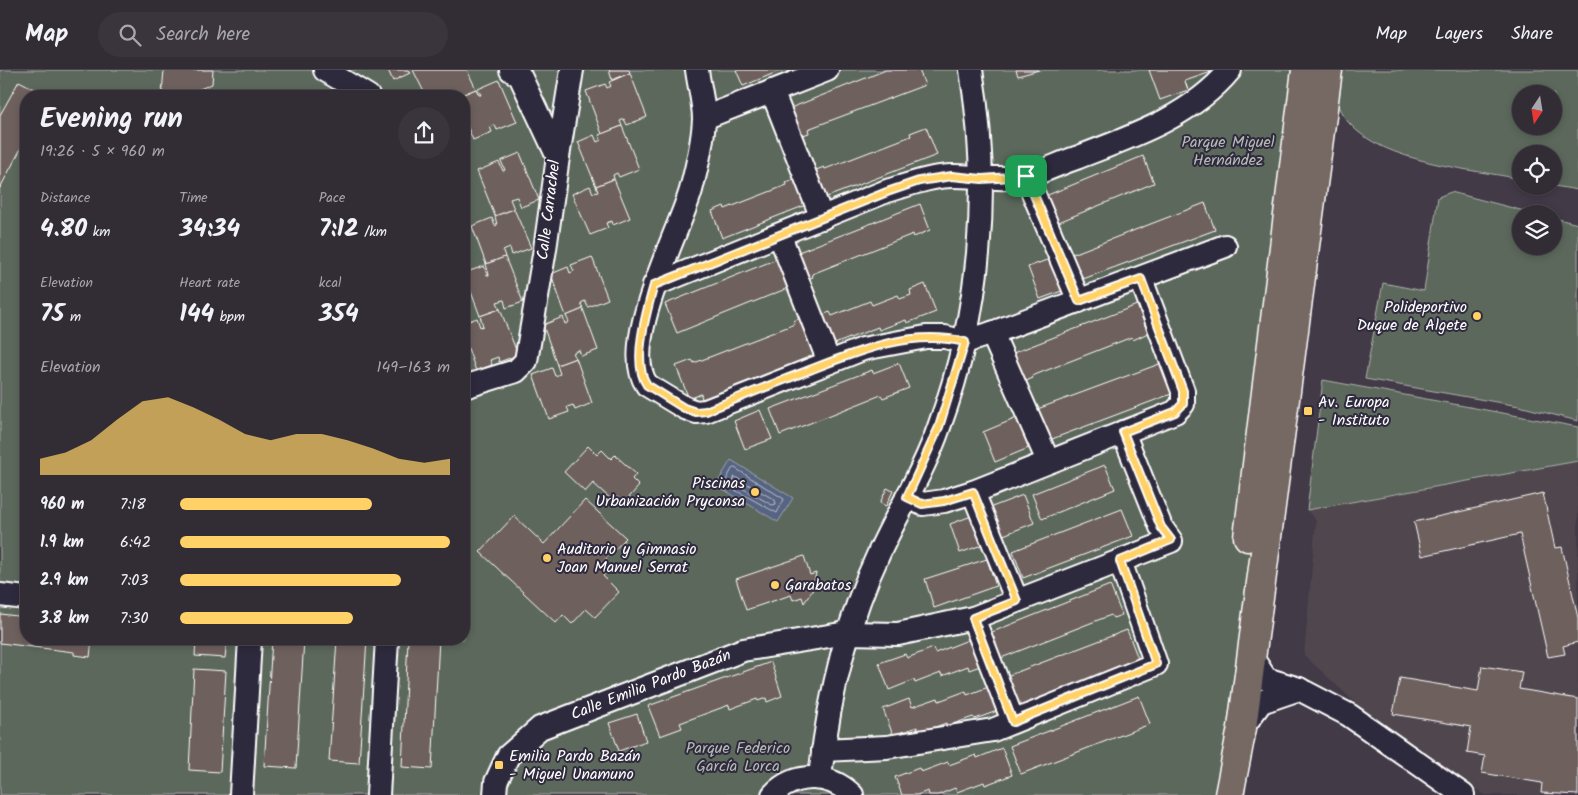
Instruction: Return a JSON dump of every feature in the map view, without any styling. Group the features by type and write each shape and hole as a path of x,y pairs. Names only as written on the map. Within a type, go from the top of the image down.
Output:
{"main road":[{"path":"1223,795 1233,731 1306,70"},
{"path":"1211,795 1233,731 1251,656 1328,70"},
{"path":"1229,795 1233,731"}],"street":[{"path":"325,70 358,90"},
{"path":"558,157 572,70"},
{"path":"697,70 704,118 691,190 654,285 642,338 642,378 647,385 684,408 696,412 706,411 863,349 926,337 945,337 965,342 1141,279 1225,246"},
{"path":"704,118 783,82 826,70"},
{"path":"820,778 823,750 847,633 878,554 939,427 965,342 979,230 982,179 980,140 971,70"},
{"path":"654,285 919,181 952,176 982,179 1026,176 1157,126 1196,101 1221,81 1230,70"},
{"name":"Calle Carrachel","path":"470,385 516,371 526,361 545,249 558,157 521,72"},
{"path":"783,82 822,218"},
{"path":"1026,176 1079,301"},
{"path":"780,236 829,362"},
{"path":"907,497 922,504 944,501 973,492 1175,412 1183,404 1183,391 1141,279"},
{"path":"992,333 1048,461"},
{"name":"Calle Emilia Pardo Bazán","path":"495,795 496,782 508,756 540,728 743,650 847,633 898,634 973,618 1171,540 1161,527 1123,432"},
{"path":"973,492 1017,601"},
{"path":"823,750 887,747 993,730 1156,664 1120,561"},
{"path":"0,595 20,597"},
{"path":"973,618 1013,722"},
{"path":"241,795 250,645"},
{"path":"378,795 387,645"},
{"path":"1251,656 1266,679 1299,689 1349,715 1463,795"},
{"path":"1233,731 1261,702 1299,689"},
{"path":"773,795 790,782 806,778 820,778 844,787 852,795"}],"shaded area":[{"path":"1578,461 1578,795 1485,795 1380,726 1304,655 1316,521 1307,510"}],"green space":[{"path":"0,70 1317,70 1218,795 0,795"},
{"path":"1328,70 1578,70 1578,190 1562,187 1562,145 1512,145 1512,177 1429,162 1406,156 1364,136 1344,117 1335,98"},
{"name":"Polideportivo Duque de Algete","path":"1451,192 1512,208 1512,255 1562,255 1562,220 1578,224 1578,421 1519,406 1365,379 1383,283 1424,291 1438,197"},
{"path":"1323,380 1578,427 1578,461 1307,510"}],"water":[{"name":"Piscinas Urbanización Pryconsa","path":"731,460 793,498 778,522 716,485"}],"building":[{"path":"164,70 213,70 212,84 197,90 162,90"},
{"path":"388,70 408,70 410,73 393,81"},
{"path":"413,70 467,70 476,89 470,91 423,90"},
{"path":"609,70 629,70 630,73 612,80"},
{"path":"736,70 782,70 743,86"},
{"path":"886,70 919,70 925,85 808,129 809,133 794,138 783,111"},
{"path":"1016,70 1039,70 1018,76"},
{"path":"1149,70 1210,70 1211,72 1185,81 1188,90 1160,100"},
{"path":"630,73 647,117 627,125 624,119 620,121 622,126 602,134 586,91 605,84 607,88 611,86 609,82"},
{"path":"499,80 517,122 497,130 495,125 490,127 492,132 473,140 470,133 470,91 476,89 479,95 481,95 478,89"},
{"path":"19,81 36,90 20,90 20,150 0,188 0,115"},
{"path":"622,126 639,169 619,177 617,173 613,175 614,179 596,186 578,142 594,135 597,142 601,140 599,135"},
{"path":"926,127 937,155 819,200 808,173 824,167 825,169 911,136 910,133"},
{"path":"520,153 539,200 521,207 517,197 510,199 514,209 495,216 477,171 499,162 503,171 505,170 501,161"},
{"path":"1143,156 1154,183 1049,226 1038,199"},
{"path":"801,177 811,203 722,238 712,211 724,206 725,209 787,185 786,183"},
{"path":"614,179 630,218 613,225 612,221 606,223 608,228 590,235 572,194 590,186 593,193 598,192 596,186"},
{"path":"1205,203 1215,230 1075,282 1065,257"},
{"path":"920,204 930,230 914,237 913,234 812,274 813,277 801,281 791,255"},
{"path":"514,209 531,248 512,255 510,248 503,251 505,257 486,264 472,226 492,218 495,226 497,225 495,216"},
{"path":"505,257 523,302 506,308 504,300 497,302 500,309 480,316 470,289 470,271 484,266 487,275 489,275 486,264"},
{"path":"592,257 608,299 588,307 585,301 581,303 583,309 566,316 551,274 568,267 570,273 574,271 571,265"},
{"path":"782,257 793,286 677,333 665,304"},
{"path":"1055,257 1067,289 1040,299 1028,267"},
{"path":"925,284 936,312 907,323 906,320 879,330 878,327 827,347 816,317 830,312 832,316 870,301 872,305 898,295 900,299 911,295 910,290"},
{"path":"1137,305 1148,333 1133,340 1132,337 1032,376 1033,378 1019,384 1008,355"},
{"path":"500,309 518,355 499,362 498,357 490,360 492,365 476,371 470,354 470,321 477,318 480,327 483,326 480,316"},
{"path":"583,309 598,350 581,356 579,350 573,353 576,358 557,365 543,325 563,317 565,324 569,322 566,316"},
{"path":"809,315 823,352 702,399 701,394 689,399 676,366 692,360 694,363 795,324 793,321"},
{"path":"576,358 592,403 575,410 573,405 567,407 569,412 549,419 533,375 552,368 555,376 560,374 557,365"},
{"path":"899,363 909,388 883,398 881,395 780,435 770,409 872,370 873,373"},
{"path":"1162,363 1174,393 1044,442 1032,411"},
{"path":"760,410 772,439 745,449 734,421"},
{"path":"1024,415 1036,445 995,462 983,432"},
{"path":"588,446 597,455 602,450 611,459 615,455 636,474 632,479 639,486 624,503 617,497 613,501 593,483 585,492 564,472"},
{"path":"1105,465 1115,489 1042,519 1032,494"},
{"path":"887,488 893,491 886,506 880,503"},
{"path":"1543,493 1555,548 1562,547 1578,618 1578,642 1563,646 1565,654 1548,657 1520,534 1422,556 1414,522"},
{"path":"1023,495 1034,523 996,538 984,510"},
{"name":"Auditorio y Gimnasio Joan Manuel Serrat","path":"585,500 626,538 602,563 609,569 603,576 619,592 595,617 586,609 572,624 563,615 556,623 480,552 514,516 544,544"},
{"path":"1122,509 1133,536 1023,578 1013,551"},
{"path":"977,514 987,543 960,553 950,524"},
{"name":"Garabatos","path":"804,556 810,575 816,573 812,591 804,603 802,597 793,600 791,595 746,610 736,579"},
{"path":"987,559 996,586 934,608 925,579"},
{"path":"1110,585 1122,615 1113,618 1111,615 1001,658 1002,662 994,665 982,636"},
{"path":"0,614 20,616 20,645 91,645 90,657 74,655 74,652 0,643"},
{"path":"1127,630 1139,661 1011,710 999,679"},
{"path":"973,638 983,665 969,670 968,666 942,676 941,673 915,683 914,680 889,690 879,663 905,654 907,658 933,648 935,653"},
{"path":"196,645 226,645 225,658 195,656"},
{"path":"272,645 304,645 296,768 264,766"},
{"path":"337,645 367,645 359,763 329,761"},
{"path":"408,645 439,645 432,769 402,767"},
{"path":"771,662 782,696 767,702 766,698 758,701 757,699 730,709 729,705 680,723 682,728 660,736 648,706"},
{"path":"1482,666 1522,672 1519,689 1578,699 1578,795 1541,793 1542,783 1482,773 1485,756 1467,753 1471,727 1393,714 1400,678 1478,691"},
{"path":"194,669 226,671 220,772 189,770"},
{"path":"991,686 1000,710 947,726 946,723 919,733 917,727 893,735 883,709 909,699 912,707 938,698 939,701 966,691 967,695"},
{"path":"1139,696 1150,724 1021,774 1010,746"},
{"path":"637,714 646,741 619,751 609,723"},
{"path":"1002,748 1012,775 985,785 984,782 957,792 955,788 938,795 929,795 928,791 917,795 902,795 895,777 919,768 921,772 948,762 949,765 976,755 977,758"}],"place":[{"name":"Polideportivo Duque de Algete","path":"1477,316"},
{"name":"Av. Europa - Instituto","path":"1308,411"},
{"name":"Piscinas Urbanización Pryconsa","path":"755,492"},
{"name":"Auditorio y Gimnasio Joan Manuel Serrat","path":"547,558"},
{"name":"Garabatos","path":"775,585"},
{"name":"Emilia Pardo Bazán - Miguel Unamuno","path":"499,765"}],"route":[{"path":"952,176 982,179 1026,176 1079,301 1141,279 1183,391 1183,404 1175,412 1123,432 1161,527 1171,540 1120,561 1156,664 1013,722 973,618 1017,601 973,492 944,501 922,504 907,497 939,427 965,342 945,337 926,337 863,349 706,411 696,412 684,408 647,385 642,378 640,368 642,338 654,285 919,181 952,176"}],"park label":[{"name":"Parque Miguel Hernández","path":"1228,151"},
{"name":"Parque Federico García Lorca","path":"738,757"}]}
